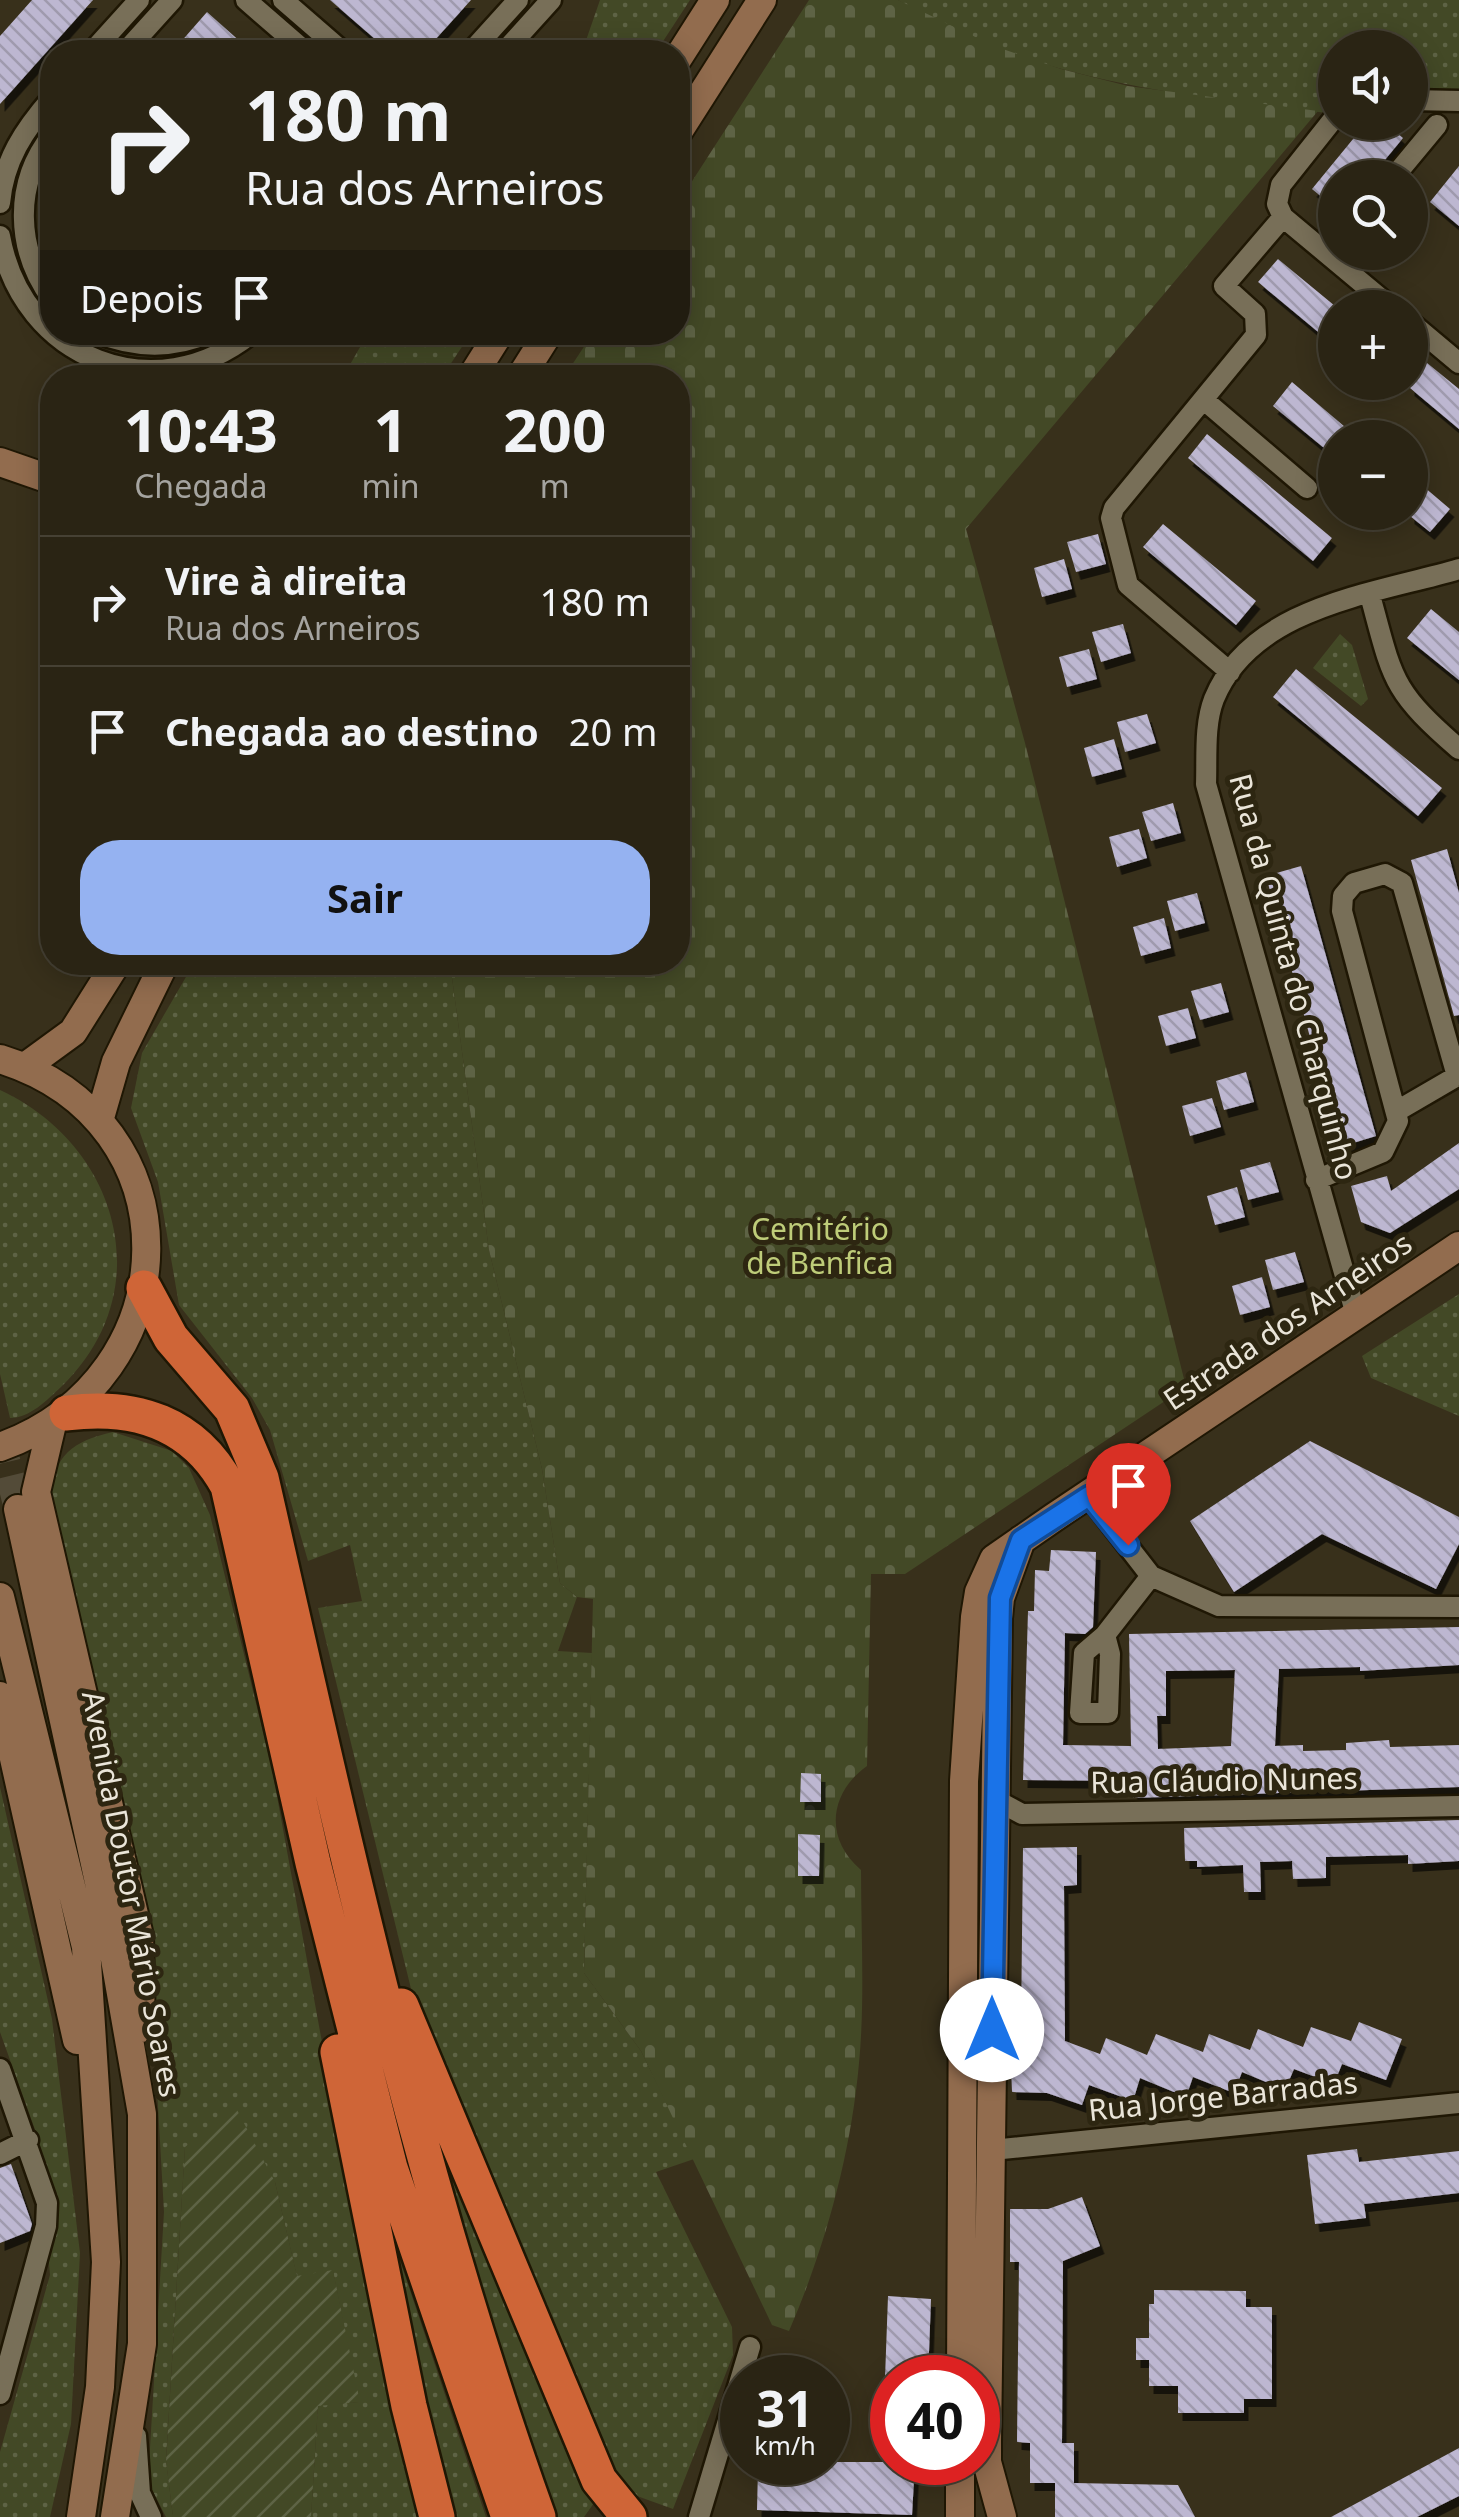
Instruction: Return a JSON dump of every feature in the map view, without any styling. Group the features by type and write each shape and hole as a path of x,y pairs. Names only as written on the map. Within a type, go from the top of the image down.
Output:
{"highway":[{"path":"144,1288 171,1338 204,1372 249,1440 262,1478 349,1864 432,2192 538,2517"},
{"path":"59,1418 123,1411 164,1422 194,1441 224,1478 313,1863 390,2168 509,2517"},
{"path":"313,1863 319,1942 340,2065 409,2406 437,2517"},
{"path":"349,1864 440,2106 599,2480 629,2517"}],"main road":[{"path":"689,40 715,0"},
{"path":"690,113 762,0"},
{"path":"0,462 40,476"},
{"path":"0,476 40,477"},
{"path":"12,1063 73,1032 110,975"},
{"path":"99,1122 116,1062 159,975"},
{"path":"0,1447 59,1418 117,1358 144,1288 146,1244 140,1200 124,1158 99,1122 52,1081 12,1063"},
{"name":"Estrada dos Arneiros","path":"961,2355 964,1781 971,1658 984,1576 994,1559 1052,1518 1459,1246"},
{"path":"59,1418 36,1492 139,1936 142,2114"},
{"name":"Avenida Doutor Mário Soares","path":"18,1509 112,1942 142,2114 145,2262 134,2415 114,2517"},
{"path":"1002,2517 987,2462 994,1799 1000,1598 1021,1540"},
{"name":"Avenida Doutor Mário Soares","path":"0,1597 86,1947 106,2262 100,2387 81,2517"},
{"path":"0,1696 100,2149"},
{"path":"960,2485 960,2517"}],"street":[{"path":"103,40 139,0"},
{"path":"136,40 172,0"},
{"path":"246,0 292,40"},
{"path":"283,0 329,40"},
{"path":"482,40 518,0"},
{"path":"515,40 551,0"},
{"path":"1428,100 1459,101"},
{"path":"0,203 11,155 40,119"},
{"path":"1408,160 1437,125"},
{"path":"1318,138 1281,185 1276,204 1283,216 1318,241"},
{"path":"40,158 28,181 24,222 29,256 40,277"},
{"path":"1230,672 1128,585 1112,525 1114,508 1258,328 1251,308 1224,286 1283,216"},
{"path":"0,236 11,278 40,320"},
{"path":"1352,270 1373,290"},
{"path":"1428,337 1459,363"},
{"path":"69,345 116,365"},
{"path":"146,345 157,345"},
{"path":"189,365 209,360 233,345"},
{"path":"150,346 151,365"},
{"path":"1204,400 1308,488"},
{"name":"Rua da Quinta do Charquinho","path":"1356,1315 1206,784 1214,700 1230,672 1259,641 1298,616 1459,569"},
{"path":"1370,595 1392,679 1411,708 1459,749"},
{"path":"1316,1180 1384,1152 1396,1133 1398,1111 1342,911 1342,896 1354,883 1385,874 1402,883 1458,1076 1398,1111"},
{"path":"1089,1496 1150,1576 1218,1606 1459,1608"},
{"path":"1104,1636 1150,1576"},
{"name":"Rua Cláudio Nunes","path":"994,1799 1022,1814 1459,1806"},
{"path":"0,2069 44,2186 46,2226 0,2394"},
{"name":"Rua Jorge Barradas","path":"992,2150 1459,2103"},
{"path":"0,2154 28,2140"},
{"path":"698,2517 750,2347"},
{"name":"Avenida Doutor Mário Soares","path":"134,2415 140,2493 150,2517"}],"green space":[{"path":"600,0 690,0 664,40 586,40"},
{"name":"Cemitério de Benfica","path":"809,0 898,0 994,46 1061,69 1128,86 1318,111 966,529 1025,743 1186,1387 905,1574 871,1574 867,1766 845,1789 836,1817 841,1844 861,1870 859,2063 850,2132 834,2200 789,2331 772,2325 641,2051 584,1973 593,1599 577,1597 560,1583 542,1469 489,1250 452,975 690,975 690,365 572,365 585,345 690,345 690,184"},
{"path":"898,0 1459,0 1459,91 1428,93 1428,30 1318,30 1318,112 1106,80 999,49"},
{"path":"361,345 463,345 450,365 350,365"},
{"path":"1340,634 1352,645 1368,699 1361,706 1313,668"},
{"path":"187,975 452,975 489,1250 542,1469 560,1583 577,1597 558,1651 592,1653 584,1973 641,2051 694,2159 656,2172 732,2327 733,2355 720,2355 720,2388 673,2509 626,2492 614,2477 413,1997 318,1608 362,1601 350,1545 308,1561 270,1430 252,1398 179,1305 158,1182 131,1108 142,1053"},
{"path":"0,1090 41,1115 74,1146 98,1183 113,1223 117,1265 110,1308 92,1349 44,1403 10,1418 0,1374"},
{"path":"1459,1294 1459,1416 1371,1378 1362,1356"},
{"path":"113,1432 172,1451 189,1468 210,1515 272,1769 369,2299 422,2517 311,2517 318,2405 359,2402 333,2271 297,2277 275,2182 185,2147 166,2460 173,2517 166,2517 148,2482 164,2212 148,1929 51,1498 56,1471 68,1452 87,1440"},
{"path":"0,1787 52,2019 80,2253 71,2424 50,2517 0,2517 0,2452 50,2275 38,2138 0,2032"},
{"path":"236,2108 275,2182 297,2276 333,2270 360,2402 318,2406 311,2517 173,2517 166,2461 185,2147"},
{"path":"427,2116 594,2503 584,2517 558,2517 517,2405"},
{"path":"378,2195 486,2517 450,2517"}],"building":[{"path":"32,0 93,0 57,40 40,40 40,59 0,104 0,36"},
{"path":"330,0 471,0 435,40 376,40"},
{"path":"207,12 238,40 182,40"},
{"path":"1352,140 1401,140 1385,160 1336,160"},
{"path":"1459,166 1459,226 1430,202"},
{"path":"1278,259 1318,292 1318,332 1258,282"},
{"path":"1428,364 1459,389 1459,429 1424,400 1428,400"},
{"path":"1292,382 1337,420 1318,420 1318,443 1273,406"},
{"path":"1207,434 1332,538 1313,561 1188,458"},
{"path":"1428,490 1450,509 1430,532 1428,530"},
{"path":"1163,524 1256,601 1236,625 1143,547"},
{"path":"1098,534 1106,564 1076,572 1067,542"},
{"path":"1064,559 1072,589 1042,597 1034,568"},
{"path":"1431,609 1459,632 1459,680 1407,638"},
{"path":"1123,624 1131,653 1101,662 1092,632"},
{"path":"1089,649 1097,679 1067,687 1059,657"},
{"path":"1296,669 1442,788 1418,816 1273,697"},
{"path":"1147,714 1156,743 1125,752 1117,722"},
{"path":"1114,739 1122,769 1092,777 1084,748"},
{"path":"1173,803 1181,833 1151,841 1142,812"},
{"path":"1139,829 1147,858 1117,867 1109,837"},
{"path":"1447,849 1459,893 1459,1015 1454,1016 1411,860"},
{"path":"1301,866 1376,1136 1340,1147 1266,876"},
{"path":"1197,893 1205,923 1175,931 1167,901"},
{"path":"1164,918 1171,948 1141,956 1133,927"},
{"path":"1221,983 1229,1012 1200,1020 1191,991"},
{"path":"1188,1008 1196,1038 1166,1046 1158,1016"},
{"path":"1246,1072 1254,1102 1224,1110 1216,1081"},
{"path":"1212,1098 1221,1127 1190,1136 1182,1106"},
{"path":"1459,1143 1459,1189 1390,1233 1361,1222 1351,1186 1387,1176 1391,1191"},
{"path":"1270,1162 1279,1192 1248,1200 1240,1170"},
{"path":"1237,1187 1245,1217 1215,1225 1207,1196"},
{"path":"1295,1252 1304,1282 1273,1290 1265,1260"},
{"path":"1262,1277 1270,1307 1240,1315 1232,1286"},
{"path":"1310,1441 1459,1517 1459,1544 1436,1589 1322,1534 1234,1592 1190,1521"},
{"path":"1051,1550 1096,1552 1093,1627 1085,1634 1065,1633 1063,1745 1131,1746 1129,1634 1459,1627 1459,1665 1360,1671 1360,1667 1279,1669 1275,1746 1303,1745 1303,1751 1346,1750 1346,1743 1389,1740 1390,1747 1459,1745 1459,1787 1133,1798 1132,1781 1023,1780 1028,1611 1034,1611 1035,1570 1049,1571","holes":["1235,1670 1231,1746 1158,1749 1157,1716 1166,1716 1166,1671"]},
{"path":"801,1773 821,1774 821,1802 800,1802"},
{"path":"1459,1820 1459,1861 1408,1864 1408,1855 1326,1857 1326,1878 1293,1879 1292,1861 1260,1862 1261,1892 1244,1892 1243,1865 1197,1867 1197,1861 1185,1861 1184,1828"},
{"path":"798,1834 820,1835 819,1876 798,1876"},
{"path":"1077,1847 1077,1885 1064,1886 1065,2041 1100,2054 1106,2038 1147,2055 1156,2034 1203,2052 1209,2034 1250,2050 1258,2029 1303,2047 1311,2027 1351,2041 1359,2022 1402,2039 1386,2080 1342,2064 1334,2084 1294,2069 1285,2090 1242,2072 1234,2093 1193,2077 1186,2097 1140,2078 1133,2101 1089,2085 1082,2105 1047,2093 1012,2092 1010,2044 1020,2044 1021,2023 1023,1848"},
{"path":"1357,2149 1359,2162 1459,2151 1459,2193 1364,2204 1366,2218 1315,2224 1307,2155"},
{"path":"11,2164 32,2224 30,2231 0,2243 0,2168"},
{"path":"1082,2197 1100,2246 1063,2261 1062,2443 1074,2443 1074,2483 1178,2485 1195,2517 1055,2517 1055,2483 1030,2483 1030,2443 1017,2442 1019,2262 1010,2262 1010,2209 1048,2209"},
{"path":"1154,2290 1246,2291 1246,2307 1272,2307 1272,2399 1244,2399 1244,2413 1178,2413 1178,2386 1149,2386 1149,2360 1136,2360 1136,2338 1149,2338 1149,2304 1154,2304"},
{"path":"888,2296 931,2299 929,2355 886,2355"},
{"path":"1459,2448 1459,2496 1417,2517 1331,2517"},
{"path":"850,2462 870,2462 870,2485 914,2485 912,2515 757,2510 758,2485 850,2485"}],"tunnel":[{"path":"0,1435 18,1509"}],"route":[{"path":"992,2030 1000,1598 1021,1540 1089,1496 1128,1545"}]}
